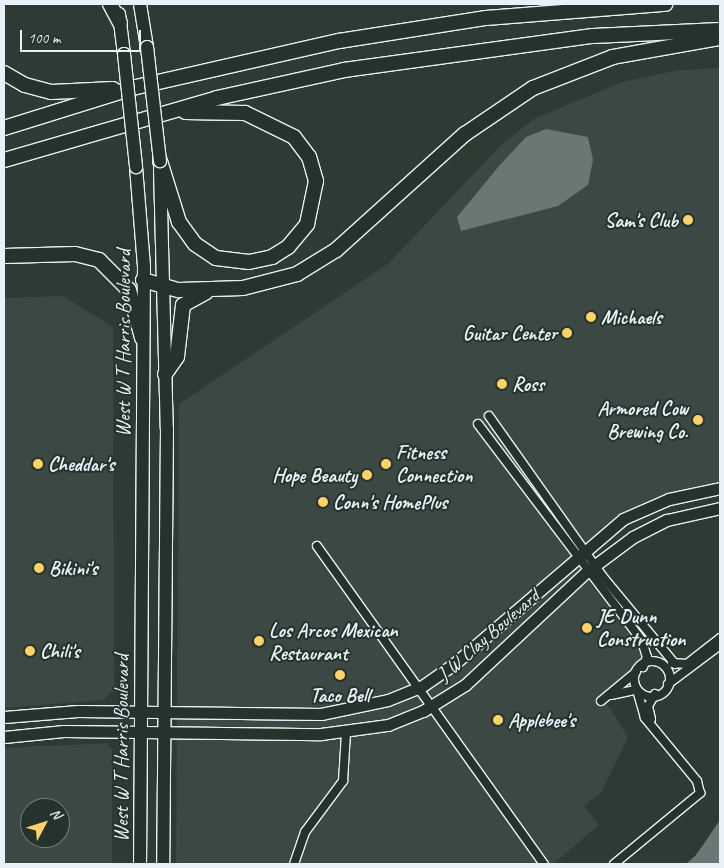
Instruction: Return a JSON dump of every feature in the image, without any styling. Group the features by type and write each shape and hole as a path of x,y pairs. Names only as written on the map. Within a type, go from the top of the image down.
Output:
{"highway":[{"path":"110,4 120,23"},
{"path":"4,128 136,87 392,32 486,18 665,4"},
{"path":"4,160 264,86 467,50 593,36 720,30"},
{"path":"143,280 165,287 221,289 262,285 316,263 465,134 533,88 613,57 720,38"},
{"path":"4,72 25,86 51,92 136,87"},
{"path":"160,162 179,222 195,244 216,258 249,262 272,257 296,240 312,214 317,192 313,168 302,146 284,130 245,113 164,113"},
{"path":"4,256 75,254 99,260 129,290 142,338"},
{"path":"165,374 177,357 183,305 196,295 221,289"}],"main road":[{"name":"West W T Harris Boulevard","path":"117,4 136,167 143,280 139,710 140,864"},
{"name":"West W T Harris Boulevard","path":"140,4 147,47 160,162 165,287 165,731 163,864"}],"street":[{"path":"489,416 584,548 591,569 642,641 647,657 640,669 637,692 642,713 696,781 700,793 614,864"},
{"path":"478,424 574,556 591,569 675,664"},
{"name":"J W Clay Boulevard","path":"4,717 139,710 321,714 370,706 421,687 460,658 574,556 623,519 654,504 720,488"},
{"name":"J W Clay Boulevard","path":"4,738 64,731 346,733 388,725 433,705 465,685 591,569 649,528 720,508"},
{"path":"318,546 421,687 544,864"},
{"path":"601,701 654,660 675,664 690,661 720,638"},
{"path":"653,726 647,710 656,694 720,645"},
{"path":"664,662 671,671 668,684"},
{"path":"609,695 637,692 656,694"},
{"path":"294,864 304,832 343,781 346,733"}],"shaded area":[{"path":"720,68 720,484 650,501 604,528 570,556 643,652 636,671 602,696 628,737 601,793 584,806 599,825 553,864 176,864 179,404 389,263 500,146 534,119 622,82 679,70"},
{"path":"546,129 588,137 593,160 588,185 558,206 461,231 457,217 499,166 526,137"},
{"path":"63,296 113,327 114,690 103,700 4,708 4,298"},
{"path":"106,743 112,749 112,864 4,864 4,748"},
{"path":"720,820 720,864 686,864 696,855"}],"place":[{"name":"Sam's Club","path":"688,220"},
{"name":"Michaels","path":"591,317"},
{"name":"Guitar Center","path":"567,333"},
{"name":"Ross","path":"502,384"},
{"name":"Armored Cow Brewing Co.","path":"698,420"},
{"name":"Cheddar's","path":"38,464"},
{"name":"Fitness Connection","path":"386,464"},
{"name":"Hope Beauty","path":"367,475"},
{"name":"Conn's HomePlus","path":"323,502"},
{"name":"Bikini's","path":"39,568"},
{"name":"JE Dunn Construction","path":"587,628"},
{"name":"Los Arcos Mexican Restaurant","path":"259,641"},
{"name":"Chili's","path":"30,651"},
{"name":"Taco Bell","path":"340,675"},
{"name":"Applebee's","path":"498,720"}]}
